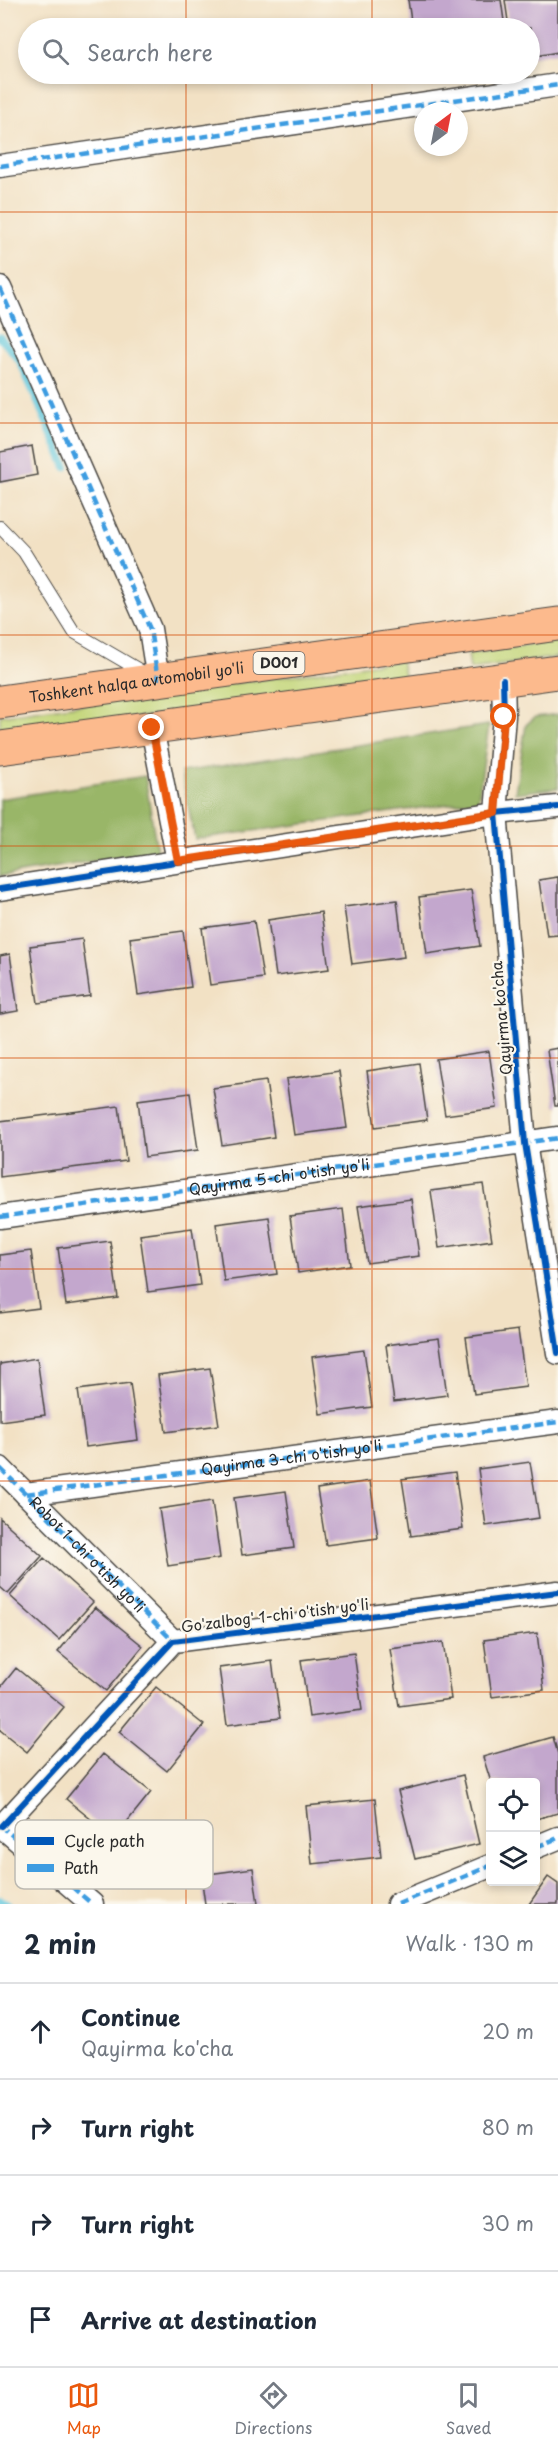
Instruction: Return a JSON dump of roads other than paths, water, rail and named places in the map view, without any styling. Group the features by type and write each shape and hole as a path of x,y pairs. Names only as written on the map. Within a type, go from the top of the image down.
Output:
{"highway":[{"name":"Toshkent halqa avtomobil yo'li","path":"0,702 558,624"},
{"path":"434,641 440,688"},
{"path":"0,748 558,672"}],"street":[{"path":"0,166 558,85"},
{"path":"0,288 150,629 158,680"},
{"name":"Qayirma ko'cha","path":"502,680 504,717 496,813 525,1143 558,1353"},
{"path":"152,728 178,861"},
{"path":"0,889 496,813 558,807"},
{"name":"Qayirma 5-chi o'tish yo'li","path":"0,1217 558,1138"},
{"name":"Qayirma 3-chi o'tish yo'li","path":"26,1494 558,1422"},
{"name":"Robot 1-chi o'tish yo'li","path":"0,1468 173,1641"},
{"name":"Go'zalbog' 1-chi o'tish yo'li","path":"1,1825 173,1641 558,1592"},
{"path":"1,1825 15,1837"},
{"path":"540,1845 558,1838"},
{"path":"398,1904 486,1868"},
{"path":"76,1889 93,1904"}],"lane":[{"path":"0,527 24,552 74,632 158,680"}],"waterway":[{"path":"0,337 20,361 66,467"},
{"path":"0,1900 7,1904"}]}
